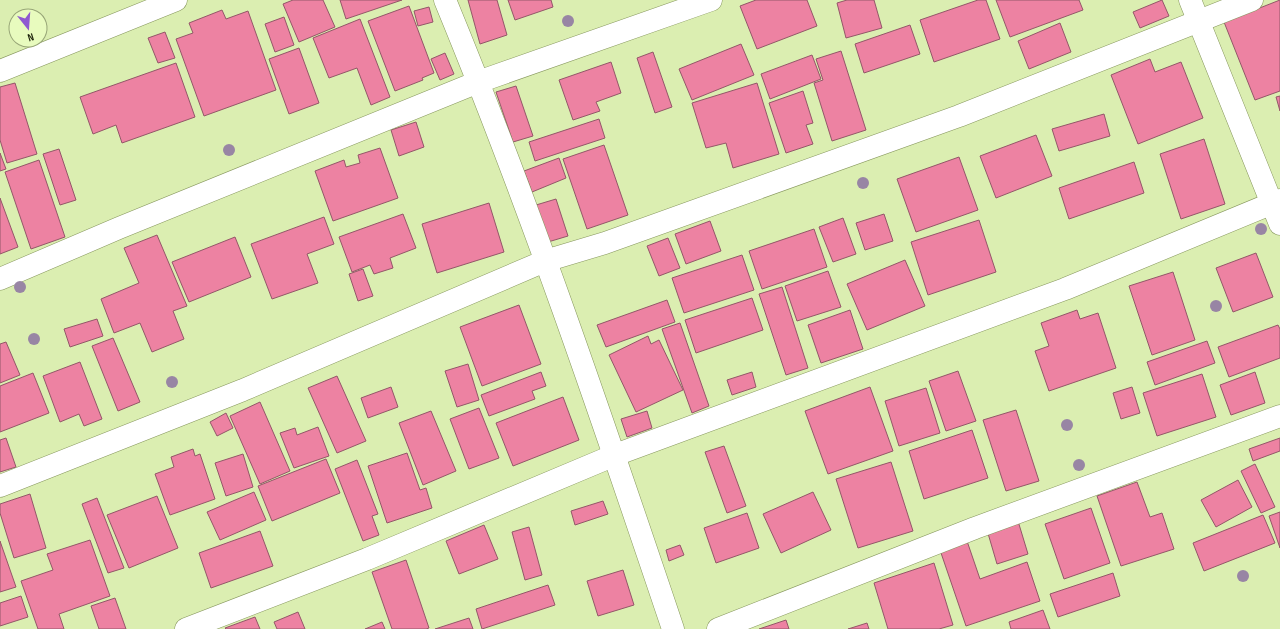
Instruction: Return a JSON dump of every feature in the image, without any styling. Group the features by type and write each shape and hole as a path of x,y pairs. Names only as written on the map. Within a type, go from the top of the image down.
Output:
{"street":[{"path":"0,71 176,0"},
{"path":"444,0 478,82 545,261 615,455 673,629"},
{"path":"0,279 134,222 478,82 711,0"},
{"path":"1190,0 1276,201 1280,224"},
{"path":"0,486 243,390 545,261 605,243 952,118 1252,0"},
{"path":"186,629 367,559 615,455 1065,289 1276,201"},
{"path":"718,629 975,528 1280,416"}],"building":[{"path":"293,0 323,0 335,27 299,42 283,4"},
{"path":"340,0 402,0 346,19"},
{"path":"468,0 497,0 507,35 480,44"},
{"path":"508,0 551,0 553,7 515,20"},
{"path":"756,0 807,0 817,26 757,49 740,6"},
{"path":"847,0 874,0 882,28 846,38 837,3"},
{"path":"978,0 986,0 1000,39 934,62 920,20"},
{"path":"996,0 1079,0 1083,10 1010,37"},
{"path":"1162,0 1169,16 1140,28 1133,12"},
{"path":"1280,0 1280,91 1255,100 1224,22"},
{"path":"409,6 434,73 422,78 423,80 395,91 368,21"},
{"path":"429,7 433,22 418,26 414,11"},
{"path":"222,10 226,19 248,11 276,90 204,116 176,39 193,33 189,23"},
{"path":"284,17 294,45 275,52 265,24"},
{"path":"360,19 390,97 371,105 357,68 329,78 313,38"},
{"path":"1060,23 1071,52 1029,69 1018,41"},
{"path":"910,25 920,54 864,73 855,44"},
{"path":"165,32 175,58 158,63 148,38"},
{"path":"741,44 754,75 692,100 679,69"},
{"path":"299,48 319,103 289,114 269,59"},
{"path":"841,51 866,130 832,141 814,83 823,80 816,59"},
{"path":"653,52 672,107 655,113 637,58"},
{"path":"445,53 454,74 440,80 431,59"},
{"path":"812,55 821,79 770,99 761,74"},
{"path":"1150,59 1155,72 1181,62 1203,118 1138,144 1111,75"},
{"path":"611,62 621,93 596,102 600,111 573,120 559,80"},
{"path":"176,63 195,117 122,143 116,125 93,134 80,97"},
{"path":"15,83 37,154 7,163 0,140 0,87"},
{"path":"757,83 779,154 733,168 726,143 706,148 692,103"},
{"path":"516,86 533,136 513,142 496,92"},
{"path":"803,91 813,123 806,125 813,144 786,153 769,103"},
{"path":"1280,96 1280,111 1276,97"},
{"path":"1104,114 1110,136 1059,151 1052,129"},
{"path":"599,119 605,138 535,161 529,142"},
{"path":"416,122 424,147 399,156 391,130"},
{"path":"1036,135 1052,176 996,198 980,156"},
{"path":"1204,139 1225,204 1181,219 1160,154"},
{"path":"604,145 628,215 587,229 563,159"},
{"path":"380,148 398,198 333,221 315,171 344,160 346,167 360,163 358,155"},
{"path":"59,149 76,200 60,205 43,154"},
{"path":"0,153 6,169 0,171"},
{"path":"959,157 978,210 916,232 897,179"},
{"path":"559,158 566,178 532,192 524,171"},
{"path":"39,160 65,237 31,249 5,172"},
{"path":"1134,162 1144,193 1069,219 1059,188"},
{"path":"0,198 18,247 0,254"},
{"path":"556,199 568,236 548,242 536,205"},
{"path":"489,203 504,252 437,273 422,224"},
{"path":"403,214 416,248 390,258 393,268 374,274 370,265 352,272 339,237"},
{"path":"884,214 893,241 865,250 856,223"},
{"path":"324,217 334,244 307,254 318,283 272,299 251,244"},
{"path":"843,218 856,254 833,262 819,227"},
{"path":"979,220 996,272 928,295 911,242"},
{"path":"710,221 721,251 686,264 675,234"},
{"path":"814,229 827,267 762,289 749,251"},
{"path":"157,235 187,306 173,311 184,339 152,352 140,323 114,333 101,299 139,283 124,248"},
{"path":"235,237 251,277 189,302 172,262"},
{"path":"668,238 680,268 659,276 647,246"},
{"path":"1256,253 1273,297 1233,312 1216,268"},
{"path":"742,255 754,290 684,313 672,278"},
{"path":"905,260 925,306 867,330 847,284"},
{"path":"363,269 373,296 358,301 349,274"},
{"path":"828,271 841,307 797,321 785,286"},
{"path":"1173,272 1195,340 1152,355 1129,286"},
{"path":"782,287 808,368 786,375 759,294"},
{"path":"752,298 763,330 696,353 685,320"},
{"path":"667,300 675,322 606,347 597,325"},
{"path":"519,305 541,364 482,386 460,327"},
{"path":"850,310 863,349 821,363 808,325"},
{"path":"1077,310 1080,319 1098,313 1116,368 1049,391 1035,351 1049,346 1041,323"},
{"path":"97,319 103,336 70,347 64,329"},
{"path":"680,323 709,406 692,413 662,329"},
{"path":"1278,325 1280,329 1280,358 1229,377 1218,347"},
{"path":"648,336 651,344 659,340 683,390 636,412 609,355"},
{"path":"113,338 140,402 118,411 92,346"},
{"path":"1207,341 1215,363 1155,385 1147,362"},
{"path":"6,342 20,375 0,383 0,344"},
{"path":"80,362 102,419 84,426 79,414 60,422 43,376"},
{"path":"468,364 479,400 457,407 445,371"},
{"path":"958,371 976,421 946,431 929,381"},
{"path":"541,372 546,386 532,391 535,399 489,416 481,395"},
{"path":"752,372 756,387 732,395 727,380"},
{"path":"1255,372 1265,403 1231,415 1220,385"},
{"path":"33,373 49,413 0,432 0,386"},
{"path":"1202,374 1216,417 1157,436 1143,393"},
{"path":"337,376 366,441 337,453 308,388"},
{"path":"391,387 398,407 368,418 361,398"},
{"path":"870,387 893,451 828,474 805,411"},
{"path":"1132,387 1140,413 1121,419 1113,393"},
{"path":"926,388 940,433 899,446 885,401"},
{"path":"563,397 579,440 513,466 496,423"},
{"path":"260,402 290,471 260,484 230,416"},
{"path":"479,408 499,458 469,469 450,419"},
{"path":"1016,410 1039,481 1006,491 983,420"},
{"path":"431,411 456,471 423,485 399,423"},
{"path":"647,411 652,428 627,437 621,419"},
{"path":"226,413 233,428 217,436 210,422"},
{"path":"318,427 329,456 294,468 280,433 295,428 297,435"},
{"path":"972,430 988,478 924,499 909,451"},
{"path":"6,438 16,467 0,472 0,440"},
{"path":"1280,438 1280,451 1253,461 1249,449"},
{"path":"724,446 746,506 727,513 705,452"},
{"path":"193,449 195,456 200,454 215,499 170,515 155,474 174,467 171,457"},
{"path":"407,453 420,490 426,488 432,508 387,523 368,466"},
{"path":"243,454 253,487 226,496 215,463"},
{"path":"326,459 340,493 272,521 258,486"},
{"path":"357,460 378,514 372,516 379,535 363,541 335,469"},
{"path":"891,462 913,531 858,548 836,479"},
{"path":"1255,464 1275,507 1261,513 1241,471"},
{"path":"1238,480 1252,507 1216,527 1201,500"},
{"path":"1137,482 1150,517 1162,513 1174,549 1121,566 1097,496"},
{"path":"254,492 266,520 220,540 207,512"},
{"path":"813,492 831,530 781,553 763,514"},
{"path":"30,494 46,548 14,558 0,513 0,504"},
{"path":"157,496 178,548 129,568 107,515"},
{"path":"97,498 124,568 108,573 82,504"},
{"path":"603,501 608,514 575,525 571,511"},
{"path":"1091,508 1110,563 1064,579 1045,524"},
{"path":"1280,512 1280,548 1269,516"},
{"path":"747,513 759,548 716,563 704,528"},
{"path":"1263,515 1275,543 1204,571 1193,543"},
{"path":"1018,521 1028,554 997,564 987,530"},
{"path":"484,525 498,559 459,574 446,541"},
{"path":"529,527 542,575 525,580 512,532"},
{"path":"260,531 273,566 211,588 199,553"},
{"path":"90,540 110,596 59,614 64,629 38,629 21,581 53,570 47,554"},
{"path":"0,541 16,587 0,592"},
{"path":"967,541 980,579 1027,562 1040,601 966,626 940,550"},
{"path":"680,545 684,555 669,561 666,550"},
{"path":"406,560 429,628 426,629 392,629 372,572"},
{"path":"934,563 953,625 939,629 888,629 874,583"},
{"path":"623,570 634,605 598,616 587,581"},
{"path":"1113,573 1120,596 1058,617 1050,594"},
{"path":"548,585 555,605 482,629 476,609"},
{"path":"21,596 28,617 0,626 0,603"},
{"path":"115,598 126,629 99,629 91,606"},
{"path":"1043,610 1050,629 1011,629 1009,622"},
{"path":"298,612 305,629 277,629 274,622"},
{"path":"255,617 260,629 225,628"},
{"path":"469,618 473,629 435,629"},
{"path":"786,620 789,629 759,629"},
{"path":"382,622 385,629 365,629"},
{"path":"867,623 869,629 848,629"}]}
